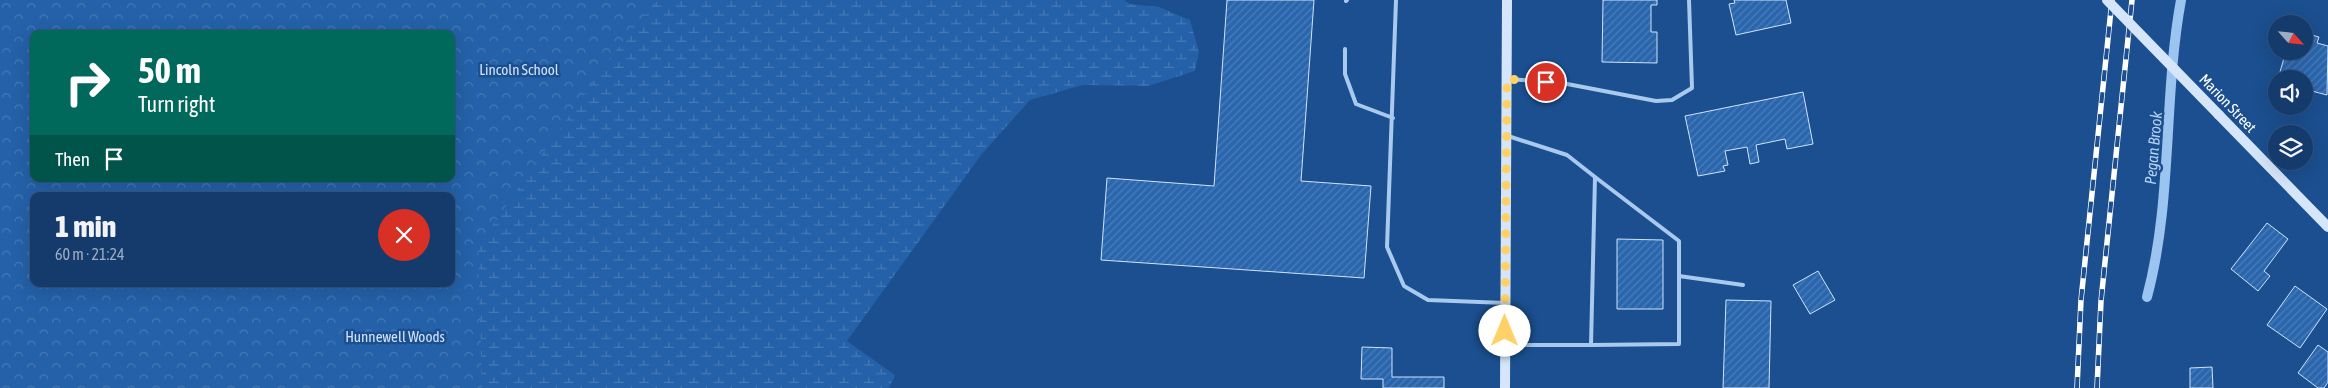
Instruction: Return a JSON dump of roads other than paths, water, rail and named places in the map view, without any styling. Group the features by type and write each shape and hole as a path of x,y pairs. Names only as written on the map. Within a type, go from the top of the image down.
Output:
{"main road":[{"path":"1505,388 1507,0"},
{"name":"Marion Street","path":"2107,0 2328,226"}],"lane":[{"path":"1396,0 1387,247 1404,286 1428,300 1505,303"},
{"path":"1507,79 1562,83 1656,101 1672,100 1692,88 1689,0"},
{"path":"1344,49 1345,74 1356,104 1393,118"},
{"path":"1505,346 1679,344 1679,241 1567,155 1506,136"},
{"path":"1591,345 1595,176"},
{"path":"1679,276 1743,285"}],"waterway":[{"name":"Pegan Brook","path":"2147,297 2161,223 2175,37 2181,0"}],"railway":[{"path":"2077,388 2081,300 2112,0"},
{"path":"2097,388 2101,301 2132,0"}],"park label":[{"name":"Lincoln School","path":"519,69"},
{"name":"Hunnewell Woods","path":"395,336"}]}
